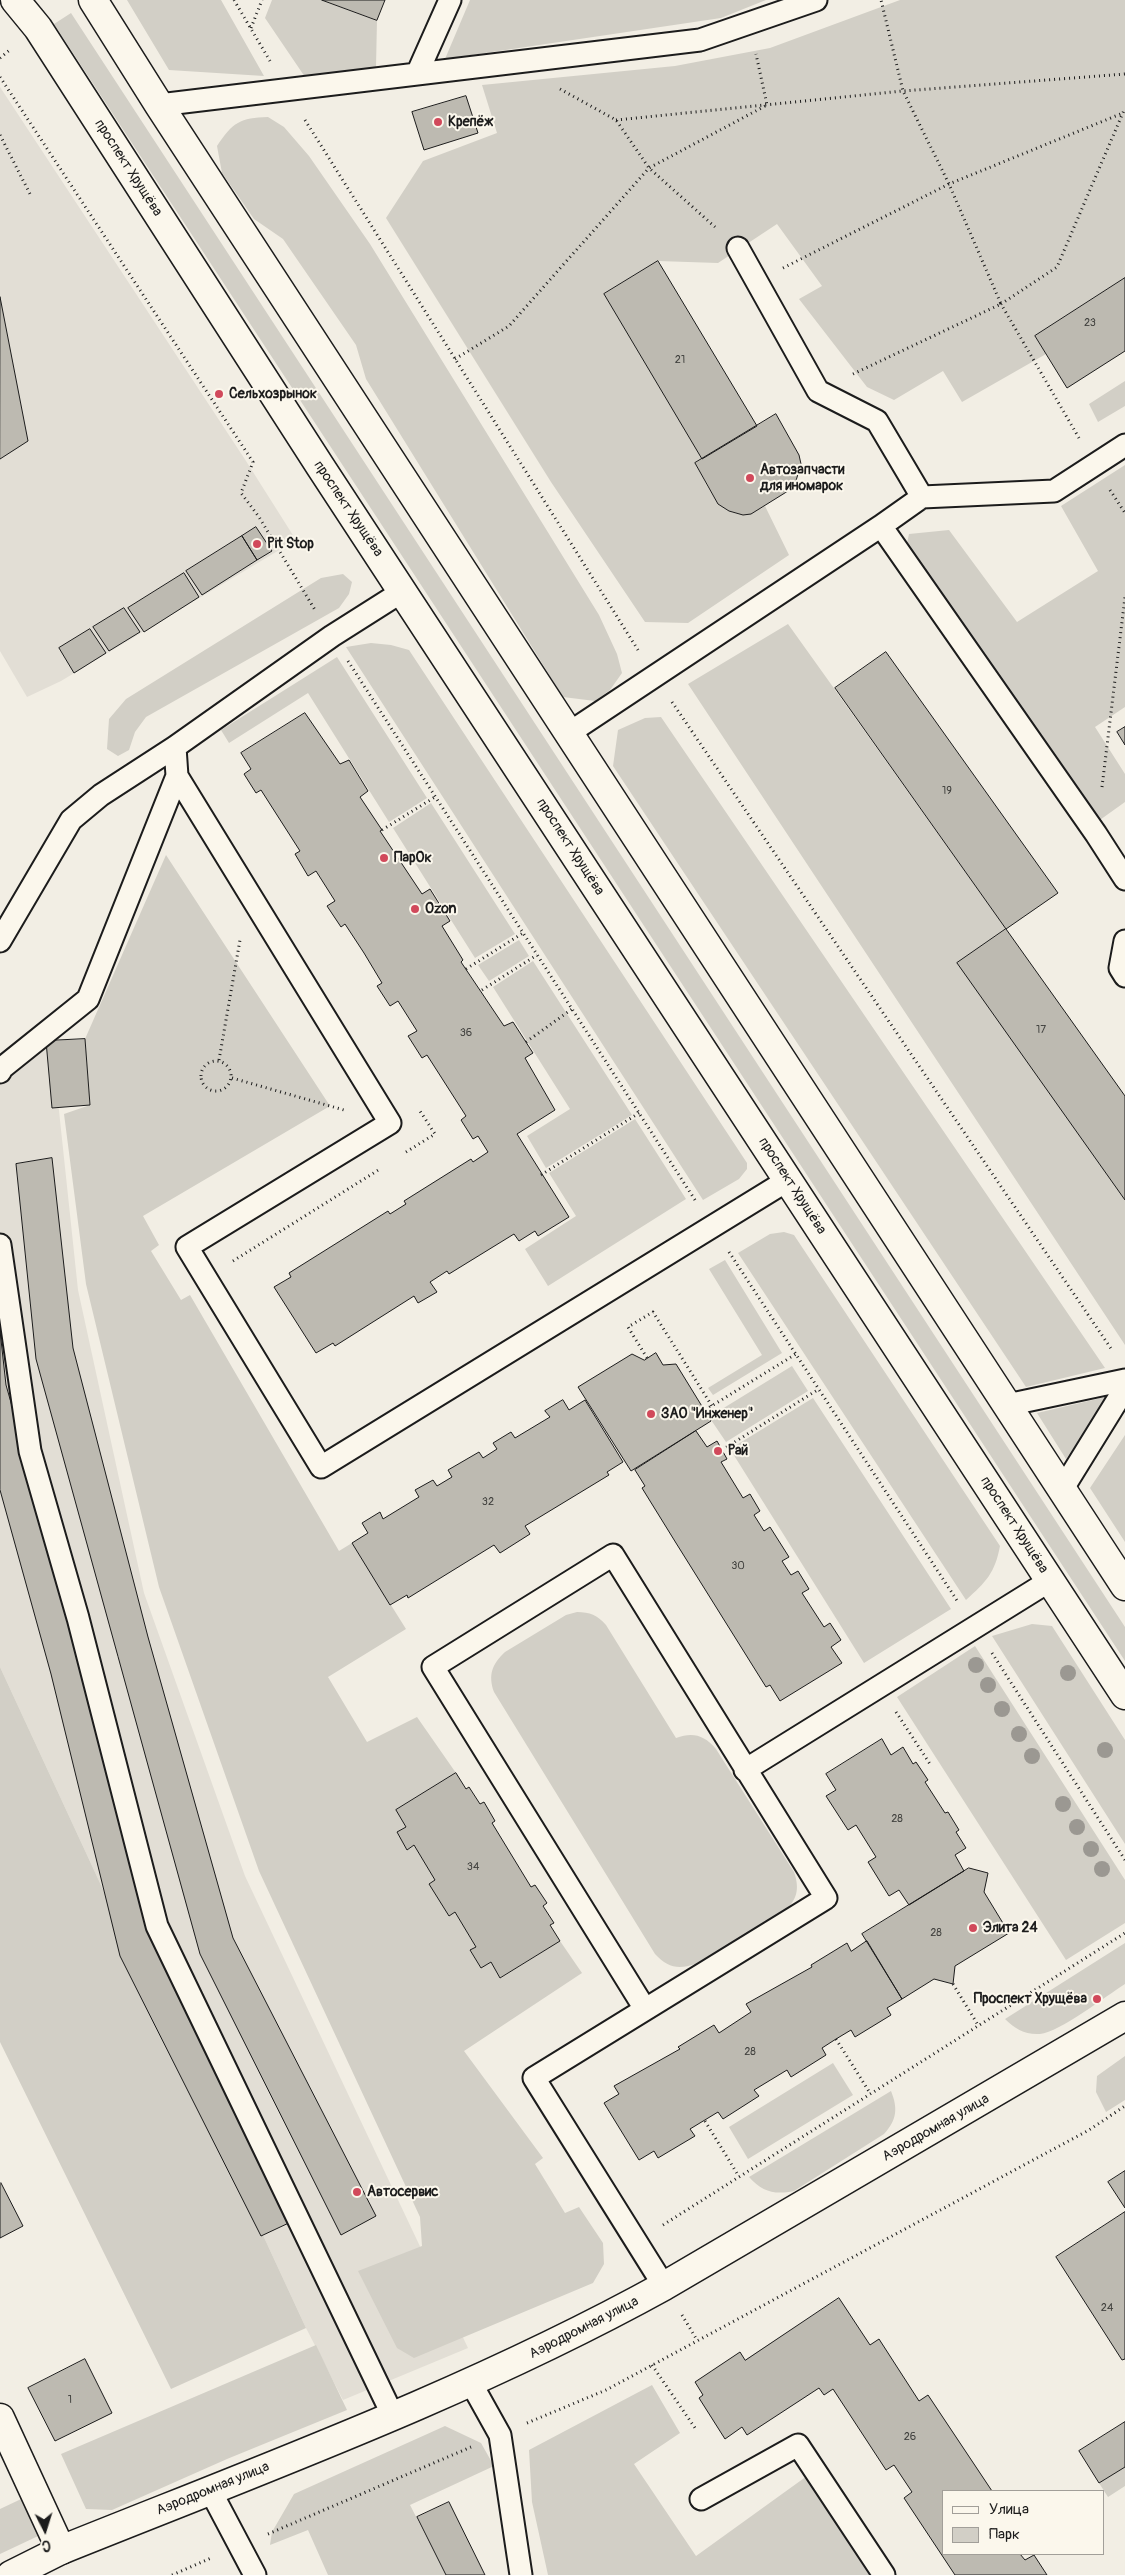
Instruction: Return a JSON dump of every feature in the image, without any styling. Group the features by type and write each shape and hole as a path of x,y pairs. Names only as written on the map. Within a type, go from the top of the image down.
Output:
{"main road":[{"name":"проспект Хрущёва","path":"15,0 38,28 320,466 1125,1695"},
{"path":"94,0 159,105 1125,1586"},
{"name":"Аэродромная улица","path":"10,2575 61,2550 471,2383 596,2324 1125,2016"},
{"path":"0,2418 61,2550"}],"lane":[{"path":"417,74 450,0"},
{"path":"159,105 514,64 700,40 816,0"},
{"path":"738,248 818,391 877,421 922,497"},
{"path":"569,733 922,497 1054,491 1125,445"},
{"path":"881,526 1096,834 1125,879"},
{"path":"0,941 71,820 101,794 175,747 332,636 403,591"},
{"path":"0,1072 2,1068 88,999 177,776 175,747"},
{"path":"177,776 390,1123 186,1247 321,1467 788,1180"},
{"path":"1125,941 1120,968 1125,976"},
{"path":"0,1245 30,1451 78,1618 158,1926 393,2416"},
{"path":"1007,1405 1125,1380"},
{"path":"1062,1490 1125,1388"},
{"path":"645,2009 433,1667 613,1555 826,1898 534,2078 664,2286"},
{"path":"745,1770 1051,1580"},
{"path":"471,2383 500,2435 521,2575"},
{"path":"701,2499 798,2445 884,2575"},
{"path":"210,2490 256,2575"}],"path":[{"path":"251,29 262,0"},
{"path":"882,0 903,92 950,184 1001,304 1094,465"},
{"path":"514,64 616,120 649,168 738,248"},
{"path":"616,120 903,92 1125,74"},
{"path":"0,77 252,462 241,493 712,1227 975,1627 1125,1860"},
{"path":"455,359 509,326 649,168 767,105"},
{"path":"818,391 1001,304 1057,267 1125,108"},
{"path":"757,281 950,184 1124,112"},
{"path":"0,136 31,196"},
{"path":"1096,834 1125,597"},
{"path":"382,830 435,796"},
{"path":"219,1060 248,892"},
{"path":"466,969 523,933"},
{"path":"482,990 537,955"},
{"path":"526,1042 572,1009"},
{"path":"219,1060 229,1066 232,1078 230,1084 220,1091 214,1091 204,1085 201,1074 207,1063 219,1060"},
{"path":"232,1078 390,1123"},
{"path":"541,1175 639,1113"},
{"path":"647,1358 628,1327 653,1312 712,1406"},
{"path":"705,1410 796,1354"},
{"path":"722,1450 819,1389"},
{"path":"880,1687 930,1764"},
{"path":"636,2242 738,2175 1125,1933"},
{"path":"953,1984 978,2025"},
{"path":"836,2039 870,2093"},
{"path":"172,2575 606,2390 1089,2130 1125,2106"},
{"path":"704,2121 738,2175"},
{"path":"652,2365 695,2428"}],"shaded area":[{"path":"0,87 296,540 61,681 27,697 0,651"},
{"path":"50,1026 78,1290 144,1593 245,1876 468,2348 343,2400 306,2328 0,1667 0,1058"}],"green space":[{"path":"127,0 221,0 264,76 169,70"},
{"path":"272,0 322,0 377,20 376,67 305,77 265,18"},
{"path":"470,0 766,0 721,18 445,59"},
{"path":"900,0 1125,0 1125,278 1035,336 1046,354 962,402 943,371 894,400 867,387 799,299 822,286 777,224 718,263 658,261 604,294 702,459 695,463 714,497 729,511 739,514 751,512 765,506 789,555 688,623 645,622 551,482 386,218 423,161 497,133 482,85 675,66 770,48"},
{"path":"71,13 1125,1627 1125,1661 54,24"},
{"path":"268,117 284,127 309,156 370,244 599,615 617,654 622,673 610,690 595,701 563,697 366,379 356,345 283,239 254,219 222,173 217,146 228,131 244,120"},
{"path":"1125,381 1125,406 1098,422 1089,404"},
{"path":"1125,465 1125,707 1095,727 1125,774 1125,802 1097,822 906,548 909,534 949,530 1017,622 1098,571 1061,506"},
{"path":"343,574 352,582 349,594 339,608 146,717 135,732 129,750 118,756 107,749 109,719 126,699 321,578"},
{"path":"788,624 1006,929 958,963 1125,1200 1125,1345 688,684"},
{"path":"371,643 391,645 409,650 747,1163 747,1169 739,1179 703,1200 346,647"},
{"path":"337,657 427,798 389,822 308,693 229,743 221,730"},
{"path":"661,717 1105,1368 1026,1387 613,766 618,730 645,718"},
{"path":"431,803 515,934 475,958 393,828"},
{"path":"166,855 330,1106 143,1216 159,1245 151,1251 181,1300 190,1295 339,1551 352,1543 406,1629 328,1677 367,1742 417,1717 456,1773 396,1810 406,1827 397,1832 407,1850 414,1845 435,1880 429,1884 449,1916 455,1912 476,1947 470,1951 481,1968 491,1962 501,1978 560,1941 582,1973 464,2051 543,2158 535,2164 565,2213 579,2207 603,2243 604,2264 593,2283 414,2358 397,2348 358,2271 422,2246 420,2217 259,1871 159,1587 86,1284 64,1114 90,1105 85,1039"},
{"path":"519,940 529,956 489,981 478,965"},
{"path":"533,961 632,1115 546,1168 527,1136 570,1109 493,987"},
{"path":"635,1119 686,1199 548,1286 525,1249 576,1216 549,1173"},
{"path":"784,1232 794,1235 1000,1546 989,1576 966,1600 738,1253 770,1234"},
{"path":"725,1260 782,1353 713,1395 708,1388 762,1355 709,1269"},
{"path":"792,1366 808,1391 726,1442 709,1417"},
{"path":"1110,1396 1066,1459 1037,1413"},
{"path":"813,1398 951,1609 864,1663 730,1449"},
{"path":"1125,1435 1125,1542 1090,1488"},
{"path":"577,1612 593,1615 606,1625 676,1738 688,1735 698,1736 716,1749 794,1872 797,1884 796,1894 792,1903 784,1912 695,1964 683,1967 673,1966 664,1962 655,1954 494,1692 491,1680 492,1670 505,1652 566,1615"},
{"path":"1032,1624 1052,1626 1125,1740 1125,1844 992,1636"},
{"path":"975,1646 1125,1880 1125,1923 1066,1960 897,1697"},
{"path":"0,1667 306,2328 171,2389 0,2042"},
{"path":"1125,1943 1125,1984 1083,2013 1049,2032 1040,2034 1021,2031 1005,2019"},
{"path":"1125,2056 1125,2100 1106,2112 1096,2092 1097,2076"},
{"path":"833,2063 853,2095 748,2159 729,2127"},
{"path":"891,2091 895,2103 895,2114 892,2124 884,2134 794,2191 781,2193 769,2191 759,2186 749,2177"},
{"path":"316,2345 347,2410 227,2459 112,2510 86,2509 61,2454"},
{"path":"652,2385 680,2433 634,2464 696,2556 807,2476 872,2575 548,2575 532,2502 529,2450"},
{"path":"445,2426 481,2443 494,2466 410,2505 446,2575 328,2575 308,2530 270,2545 272,2532 294,2494"},
{"path":"1125,2467 1125,2486 1108,2497 1099,2483"},
{"path":"36,2492 53,2529 0,2554 0,2509"}],"building":[{"path":"322,0 385,0 377,20"},
{"path":"466,96 478,133 424,150 412,112"},
{"path":"658,261 757,426 702,459 604,294"},
{"path":"1125,278 1125,351 1067,388 1035,336"},
{"path":"0,297 28,441 0,459"},
{"path":"776,414 799,455 801,464 795,484 788,491 751,514 743,515 729,511 718,504 695,463"},
{"name":"Pit Stop","path":"256,527 272,551 257,560 242,536"},
{"path":"242,536 257,560 202,595 186,571"},
{"path":"184,573 199,597 144,632 128,608"},
{"path":"124,608 140,632 109,651 93,627"},
{"path":"90,629 106,653 74,673 59,648"},
{"path":"886,652 1058,893 1006,929 835,688"},
{"path":"305,713 340,764 349,760 368,791 360,797 382,830 380,831 422,894 430,889 450,921 442,926 463,960 461,962 504,1026 513,1022 533,1053 525,1058 555,1110 517,1134 569,1217 538,1236 535,1231 519,1241 514,1234 449,1274 447,1271 430,1282 437,1292 418,1303 414,1296 335,1346 333,1343 316,1353 274,1287 291,1277 289,1273 388,1211 390,1214 406,1204 404,1201 471,1159 473,1162 488,1152 478,1136 473,1139 461,1120 466,1116 427,1055 422,1058 408,1036 417,1031 398,1001 390,1006 377,986 382,983 364,953 345,924 341,927 327,906 335,901 316,871 308,876 295,854 300,851 261,790 256,793 244,774 251,769 241,753"},
{"path":"1125,727 1125,745 1117,732"},
{"path":"1006,929 1125,1096 1125,1200 957,963"},
{"path":"85,1039 90,1105 52,1108 46,1041"},
{"path":"52,1158 73,1348 148,1637 233,1938 376,2216 341,2235 200,1954 36,1359 16,1164"},
{"path":"0,1331 6,1385 86,1666 148,1914 293,2221 261,2236 120,1956 51,1674 0,1490"},
{"name":"ЗАО \"Инженер\"","path":"656,1353 663,1365 676,1364 711,1421 631,1471 578,1387 632,1354 644,1360"},
{"path":"563,1400 569,1410 585,1400 623,1462 607,1472 609,1475 525,1526 530,1534 500,1553 494,1545 408,1598 407,1595 390,1605 352,1543 368,1533 362,1523 380,1512 383,1519 419,1497 415,1490 433,1480 437,1486 452,1477 448,1470 479,1452 483,1458 497,1449 493,1443 511,1432 515,1438 550,1417 545,1411"},
{"path":"696,1431 707,1447 717,1441 727,1459 721,1462 743,1498 750,1494 760,1511 754,1515 764,1531 770,1527 789,1557 782,1561 791,1575 798,1571 809,1589 802,1593 824,1627 830,1623 841,1640 831,1647 842,1663 780,1701 770,1685 766,1687 642,1488 645,1486 635,1470"},
{"path":"882,1739 891,1755 903,1747 913,1764 916,1762 928,1780 925,1782 945,1813 948,1812 959,1830 956,1832 966,1848 955,1855 964,1871 909,1905 899,1890 889,1896 868,1862 876,1857 856,1825 848,1830 826,1796 836,1790 826,1774"},
{"path":"456,1773 466,1789 469,1787 480,1804 484,1802 495,1821 492,1823 531,1887 535,1885 547,1903 543,1906 554,1923 550,1925 560,1941 500,1978 491,1962 481,1968 470,1950 476,1947 455,1912 449,1916 429,1884 435,1880 414,1845 407,1850 397,1832 406,1827 396,1810"},
{"path":"969,1868 988,1873 984,1892 1009,1933 955,1966 953,1984 934,1979 902,1999 862,1934"},
{"path":"867,1941 902,1999 887,2008 891,2015 855,2037 851,2030 836,2039 822,2048 826,2055 791,2077 787,2070 754,2090 759,2096 723,2119 718,2112 690,2129 695,2136 658,2158 654,2151 639,2160 604,2103 619,2094 614,2086 680,2049 678,2047 714,2025 719,2033 751,2012 746,2004 812,1967 811,1965 847,1943 851,1951"},
{"path":"1125,2171 1125,2208 1108,2182"},
{"path":"0,2184 23,2226 0,2238"},
{"path":"1125,2212 1125,2359 1122,2360 1056,2257"},
{"path":"839,2298 870,2345 879,2339 919,2401 928,2395 991,2490 942,2490 942,2555 1021,2555 1025,2560 1034,2555 1047,2575 955,2575 904,2498 912,2492 894,2465 886,2470 833,2389 824,2395 819,2388 747,2435 742,2427 725,2439 699,2398 703,2395 695,2382 740,2352 745,2360"},
{"path":"85,2359 112,2413 55,2441 28,2388"},
{"path":"1125,2422 1125,2467 1099,2483 1079,2451"},
{"path":"449,2502 485,2575 446,2575 417,2517"}],"place":[{"name":"Крепёж","path":"438,122"},
{"name":"Сельхозрынок","path":"219,394"},
{"name":"Автозапчасти для иномарок","path":"750,478"},
{"name":"Pit Stop","path":"257,544"},
{"name":"ПарОк","path":"384,858"},
{"name":"Ozon","path":"415,909"},
{"name":"ЗАО \"Инженер\"","path":"651,1414"},
{"name":"Рай","path":"718,1451"},
{"name":"Элита 24","path":"973,1928"},
{"name":"Проспект Хрущёва","path":"1097,1999"},
{"name":"Автосервис","path":"357,2192"}]}
